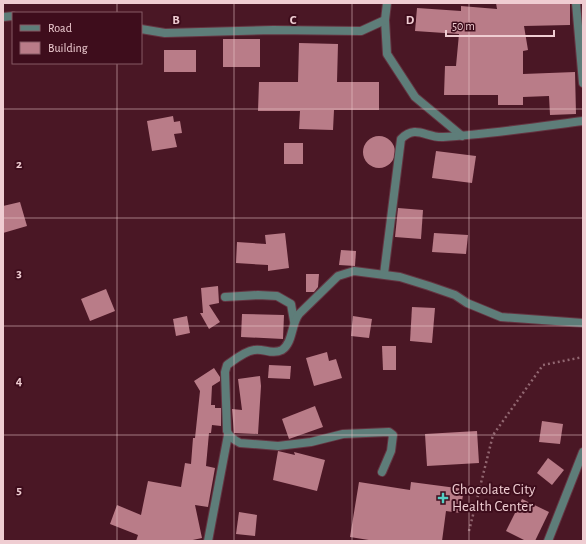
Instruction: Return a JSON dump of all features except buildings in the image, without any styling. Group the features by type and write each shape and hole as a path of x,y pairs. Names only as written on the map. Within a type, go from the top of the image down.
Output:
{"street":[{"path":"387,3 385,20 387,54 415,97 462,136"},
{"path":"576,3 583,82"},
{"path":"142,29 164,33 273,30 362,31 385,20"},
{"path":"384,274 401,139 408,132 415,131 436,138 583,121"},
{"path":"294,320 338,276 354,271 384,274 429,286 442,292 455,295 466,303 500,317 583,324"},
{"path":"208,541 228,435 225,372 227,365 254,350 271,352 282,350 289,342 294,320 291,304 277,296 258,294 225,297"},
{"path":"228,435 240,443 278,446 311,442 343,434 389,432 393,435 393,444 382,472"},
{"path":"548,541 583,452"}],"path":[{"path":"469,531 493,435 544,365 583,357"}],"place":[{"name":"Chocolate City Health Center","path":"443,498"}]}
